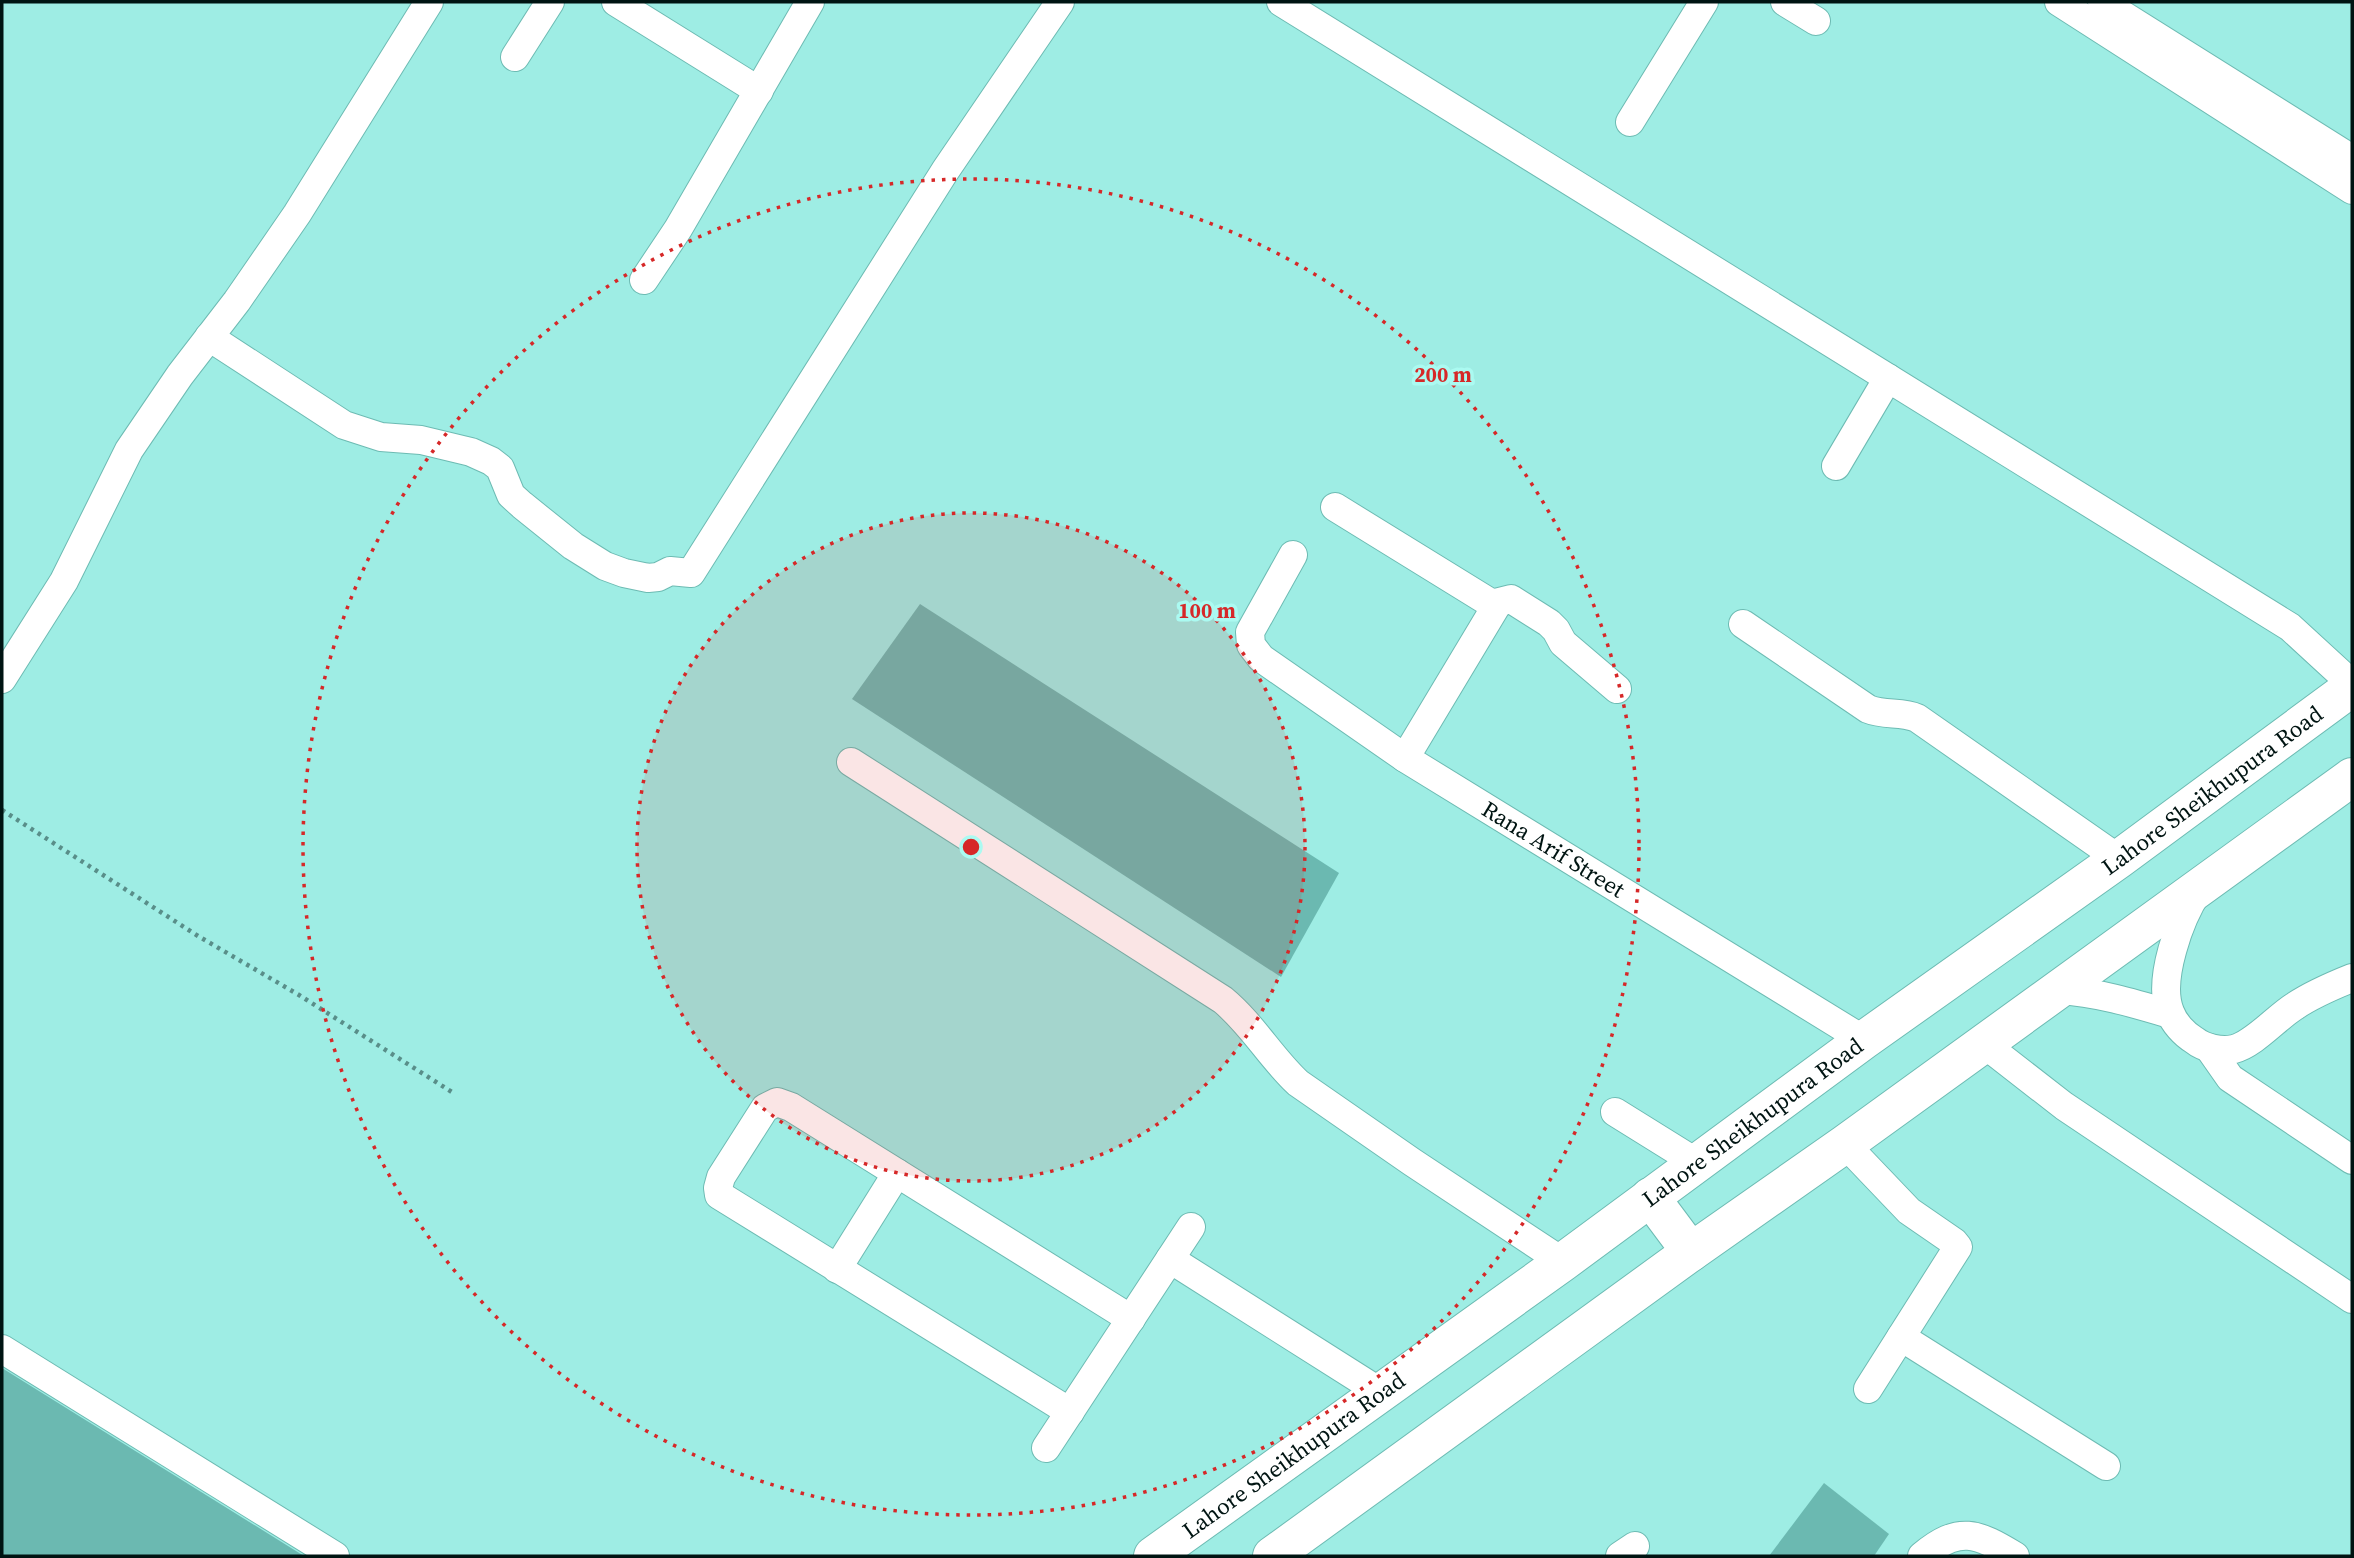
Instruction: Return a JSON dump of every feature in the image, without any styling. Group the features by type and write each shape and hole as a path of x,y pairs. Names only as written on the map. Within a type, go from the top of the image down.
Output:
{"highway":[{"name":"Lahore Sheikhupura Road","path":"1153,1556 1563,1262 1864,1040 2119,859 2352,685"},
{"path":"1272,1556 1691,1252 2350,781"},
{"path":"1650,1197 1691,1252"}],"street":[{"path":"2,679 53,601 129,450 297,214 429,2"},
{"path":"515,57 550,2"},
{"path":"616,2 760,91"},
{"path":"644,280 678,229 810,2"},
{"path":"209,337 344,425 381,437 421,440 471,452 491,461 499,468 511,495 573,546 605,565 624,573 648,578 670,571 691,573 945,172 1060,2"},
{"path":"1281,2 2290,627 2352,685"},
{"path":"1630,122 1704,2"},
{"path":"1785,2 1816,21"},
{"path":"2102,2 2352,159"},
{"path":"2063,4 2352,190"},
{"path":"1836,466 1888,378"},
{"path":"1335,507 1489,602 1498,603 1511,599 1549,623 1563,643 1617,689"},
{"name":"Rana Arif Street","path":"1293,555 1250,632 1251,645 1261,658 1405,758 1864,1040"},
{"path":"1405,758 1498,603"},
{"path":"1743,624 1868,709 1877,713 1909,714 1917,718 2119,859"},
{"path":"851,762 1223,1000 1234,1009 1298,1083 1563,1262"},
{"path":"2202,886 2193,898 2168,967 2166,985 2170,1014 2189,1037 2208,1048 2230,1078 2352,1160"},
{"path":"2208,1048 2234,1049 2246,1043 2294,1006 2323,989 2352,978"},
{"path":"2058,990 2112,998 2170,1014"},
{"path":"1983,1043 2064,1106 2352,1299"},
{"path":"1070,1412 722,1197 718,1188 721,1177 765,1108 778,1102 791,1107 1131,1319"},
{"path":"1615,1112 1697,1163"},
{"path":"1845,1144 1909,1211 1958,1246 1868,1389"},
{"path":"837,1269 897,1173"},
{"path":"1046,1448 1191,1227"},
{"path":"1170,1259 1380,1392"},
{"path":"1901,1337 2106,1466"},
{"path":"2,1349 334,1556"},
{"path":"1922,1556 1945,1539 1960,1534 1978,1536 2015,1556"}],"path":[{"path":"2,810 198,936 311,1002 455,1094"}],"building":[{"path":"920,604 1339,873 1281,977 852,699"},
{"path":"2,1368 304,1556 2,1556"},
{"path":"1824,1483 1889,1534 1874,1556 1769,1556"}]}
